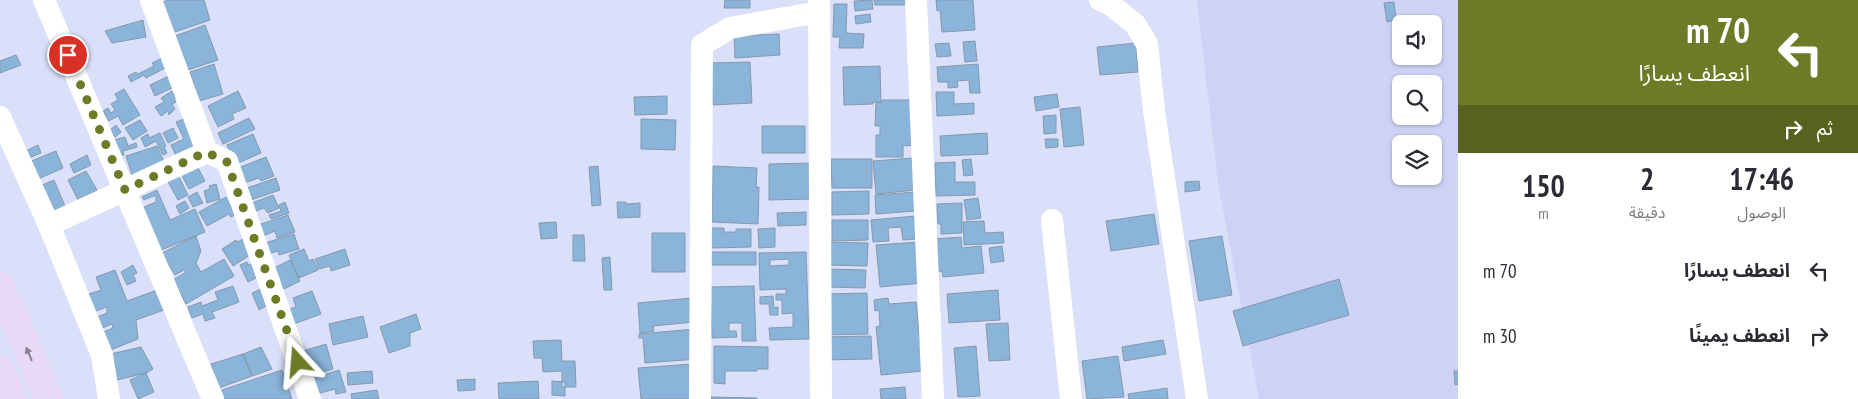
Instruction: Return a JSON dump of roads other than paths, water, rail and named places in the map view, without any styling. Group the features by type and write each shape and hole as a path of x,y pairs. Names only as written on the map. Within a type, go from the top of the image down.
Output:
{"street":[{"path":"44,0 213,399"},
{"path":"151,0 206,152 227,162 310,399"},
{"path":"916,0 933,399"},
{"path":"1100,0 1111,5 1135,24 1147,44 1154,111 1196,399"},
{"path":"700,399 702,45 730,28 819,6 821,399"},
{"path":"0,117 49,225 102,355 109,399"},
{"path":"49,225 206,152"},
{"path":"1052,220 1071,399"},
{"path":"0,285 48,399"},
{"path":"0,370 12,399"}]}
